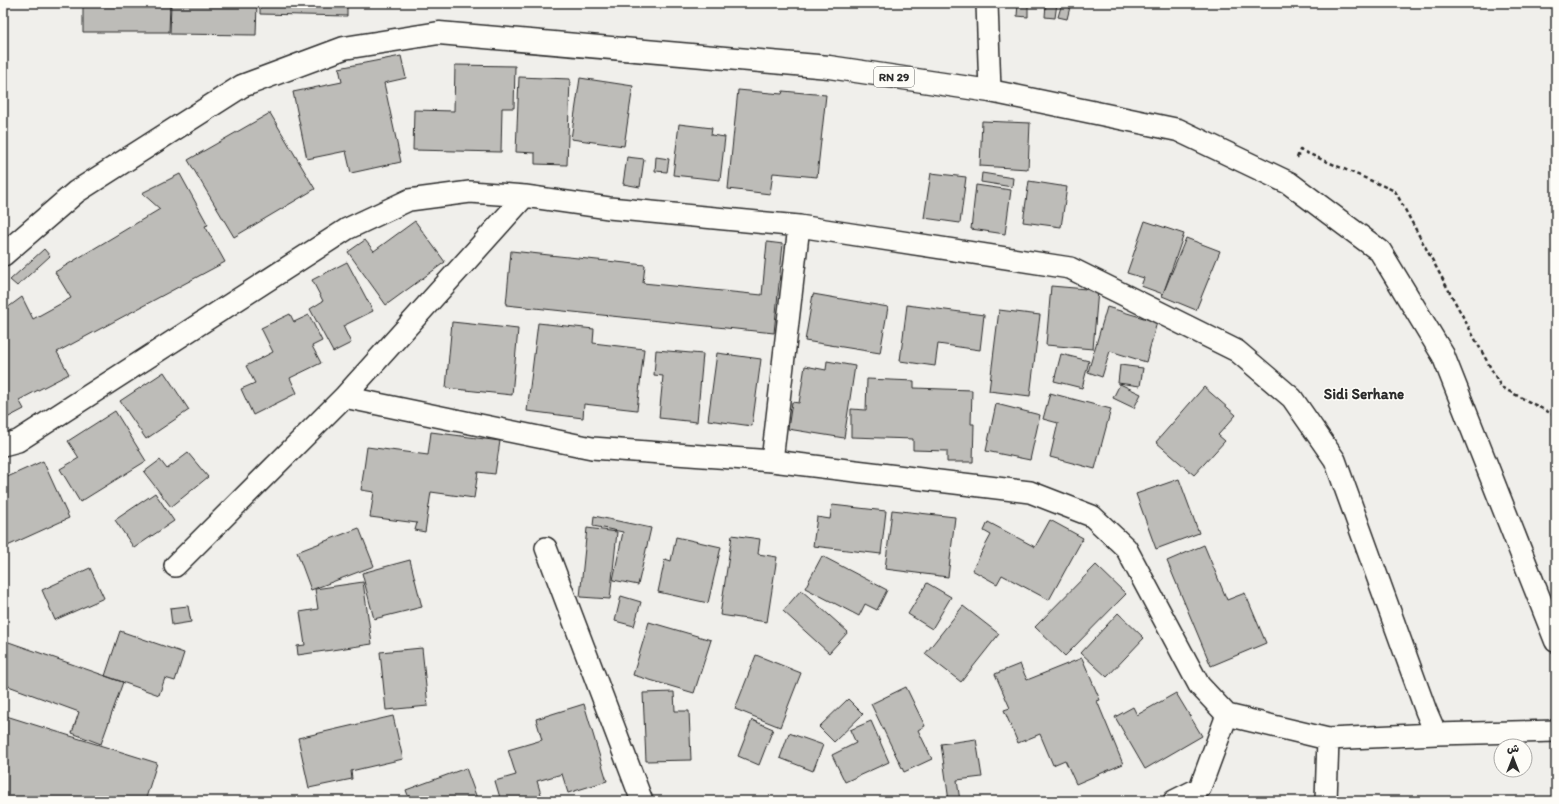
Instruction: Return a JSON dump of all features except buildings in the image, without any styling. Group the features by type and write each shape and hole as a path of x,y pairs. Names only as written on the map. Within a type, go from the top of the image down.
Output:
{"main road":[{"name":"RN 29","path":"3,256 76,192 242,86 344,48 439,33 829,67 990,91 1178,130 1289,183 1380,251 1443,355 1556,641"}],"street":[{"path":"987,3 990,91"},
{"path":"3,445 18,441 347,229 409,200 470,192 525,196 609,208 799,226 1070,268 1237,350 1292,398 1335,460 1426,711 1436,734"},
{"path":"175,566 344,397 525,196"},
{"path":"772,461 799,226"},
{"path":"344,397 592,448 772,461 1030,492 1092,516 1126,548 1199,685 1227,715 1328,739 1436,734 1556,731"},
{"path":"546,548 642,801"},
{"path":"1174,801 1200,788 1227,715"},
{"path":"1326,801 1328,739"}],"path":[{"path":"1289,183 1300,150 1395,191 1501,387 1556,416"}],"district":[{"name":"Sidi Serhane","path":"1364,394"}]}
